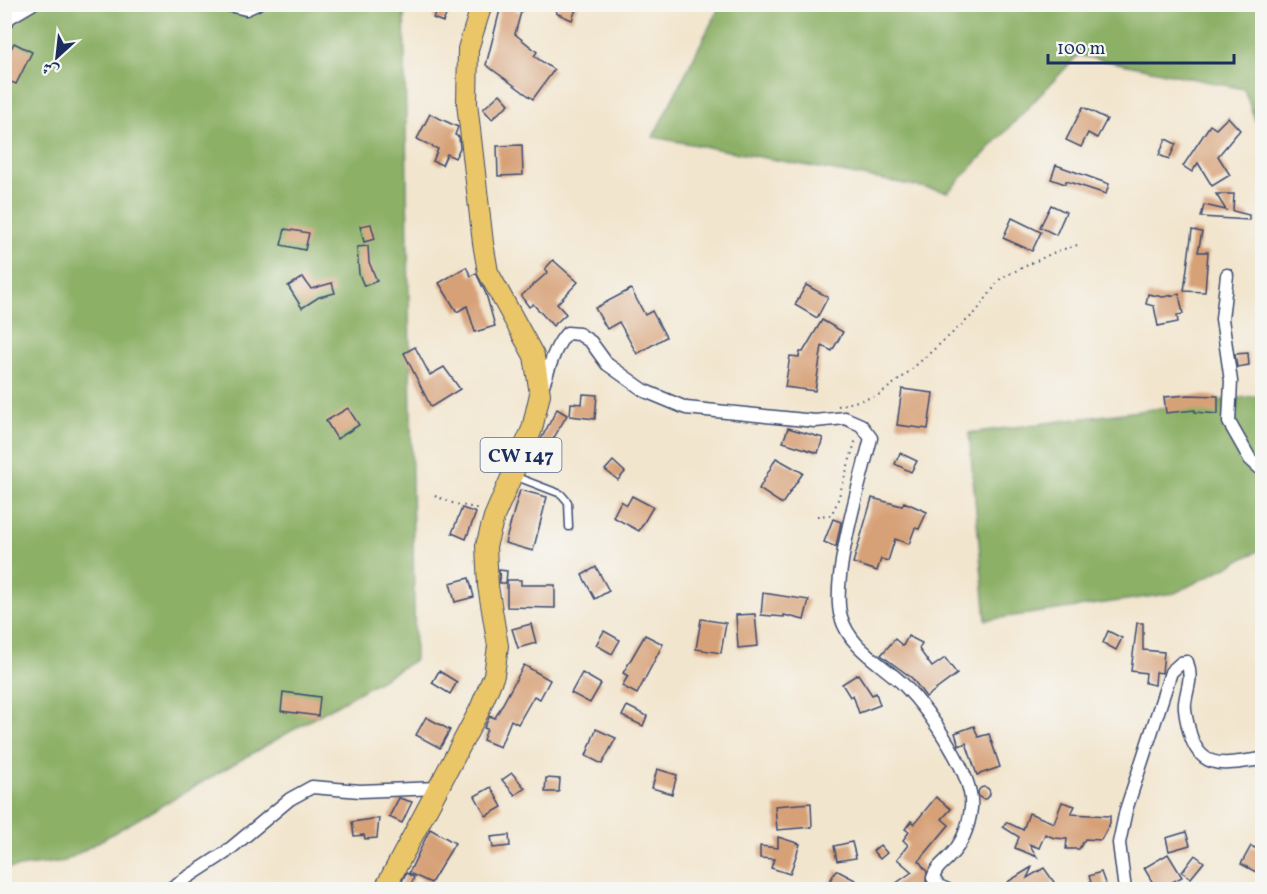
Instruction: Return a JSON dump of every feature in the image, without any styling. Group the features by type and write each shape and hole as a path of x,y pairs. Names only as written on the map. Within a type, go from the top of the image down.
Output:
{"main road":[{"name":"CW 147","path":"384,890 479,711 494,675 498,646 488,586 486,546 496,512 532,429 540,394 534,356 488,272 483,243 467,103 468,49 482,4"}],"street":[{"path":"7,21 20,4"},
{"path":"7,21 33,4"},
{"path":"224,4 246,9 257,4"},
{"path":"1227,274 1222,319 1231,381 1229,422 1250,459 1263,470"},
{"path":"540,394 553,360 556,344 567,333 579,333 591,342 607,364 645,391 686,408 815,421 845,418 861,425 871,438 849,525 838,605 846,630 856,645 905,686 934,722 963,769 972,806 965,834 949,858 937,866 933,878 939,886 948,890"},
{"path":"1125,890 1119,843 1126,810 1171,672 1181,663 1187,662 1191,683 1185,704 1186,717 1192,740 1199,753 1213,763 1232,765 1263,759"},
{"path":"168,890 225,853 290,799 312,787 360,791 438,788"}],"lane":[{"path":"512,475 561,494 568,502 569,527"}],"path":[{"path":"835,406 877,396 904,376 976,312 1001,278 1057,251 1081,244"},
{"path":"817,516 831,515 837,503 861,425"},
{"path":"435,496 455,504 496,512"}],"green space":[{"path":"721,4 1262,5 1262,139 1244,89 1078,55 948,192 653,137"},
{"path":"4,5 404,5 415,660 65,861 5,869"},
{"path":"1262,395 1262,549 1175,593 986,620 969,433"}],"building":[{"path":"439,4 451,4 443,22 433,18"},
{"path":"559,4 578,4 572,20 556,13"},
{"path":"501,6 521,12 515,34 537,52 534,56 554,70 533,99 486,65"},
{"path":"14,43 32,52 16,84 4,79 4,62"},
{"path":"500,94 509,104 492,119 483,109"},
{"path":"1083,107 1107,119 1097,138 1088,133 1081,147 1066,140"},
{"path":"430,114 458,127 455,135 459,137 460,148 455,158 447,154 442,165 433,161 438,149 417,139"},
{"path":"1228,117 1240,130 1218,156 1230,175 1212,186 1198,163 1192,172 1183,166 1210,125 1216,129"},
{"path":"1166,139 1176,144 1169,159 1159,155"},
{"path":"522,145 523,175 498,176 497,146"},
{"path":"1056,165 1109,184 1106,194 1066,181 1065,184 1051,179"},
{"path":"1216,194 1234,194 1233,211 1249,215 1249,220 1201,217 1204,205 1226,210"},
{"path":"1051,205 1066,212 1056,235 1040,227"},
{"path":"1012,218 1041,232 1032,251 1003,238"},
{"path":"371,224 375,239 364,242 360,226"},
{"path":"285,229 309,233 305,250 281,245"},
{"path":"1192,230 1202,232 1198,252 1208,252 1205,292 1184,291"},
{"path":"368,246 369,262 377,281 364,286 359,274 357,247"},
{"path":"553,260 578,282 557,304 566,314 553,326 533,304 529,307 521,296 548,272 545,269"},
{"path":"466,267 471,276 476,273 486,294 495,326 475,332 467,306 457,312 439,283"},
{"path":"303,277 311,289 332,283 335,293 319,297 302,308 288,286"},
{"path":"806,285 828,297 817,318 795,305"},
{"path":"631,289 645,315 652,311 666,337 637,354 619,322 607,329 595,308"},
{"path":"1148,294 1163,297 1179,294 1183,314 1177,315 1178,322 1158,326 1154,306 1146,304"},
{"path":"822,320 843,332 832,351 822,346 815,391 785,387 790,356 799,357"},
{"path":"415,347 430,375 444,367 460,389 431,407 404,353"},
{"path":"1248,353 1249,365 1237,367 1235,354"},
{"path":"902,389 933,393 928,429 897,425"},
{"path":"583,394 597,395 595,419 570,416 571,403 582,404"},
{"path":"1218,396 1218,414 1195,412 1195,410 1166,413 1164,397"},
{"path":"348,408 359,425 337,439 326,421"},
{"path":"557,409 567,415 548,448 539,443"},
{"path":"788,428 823,438 818,453 783,442"},
{"path":"900,453 917,461 911,472 895,464"},
{"path":"776,458 803,473 782,504 759,489"},
{"path":"613,461 625,472 618,480 605,470"},
{"path":"520,490 547,497 533,551 505,543"},
{"path":"632,496 653,507 639,531 613,517 621,501 627,505"},
{"path":"872,498 902,506 904,502 927,512 919,529 915,528 909,544 895,539 888,561 881,559 877,571 853,563"},
{"path":"462,508 476,513 466,539 452,533"},
{"path":"833,519 841,522 836,547 824,542"},
{"path":"596,567 609,591 595,599 582,575"},
{"path":"499,570 507,571 506,583 500,583"},
{"path":"469,578 474,597 455,602 450,583"},
{"path":"507,580 521,580 521,585 555,585 555,608 507,607"},
{"path":"763,593 809,600 804,620 784,615 784,617 761,615"},
{"path":"755,614 758,646 738,648 736,615"},
{"path":"701,619 726,623 721,653 696,649"},
{"path":"1137,623 1143,623 1143,650 1164,652 1162,673 1156,672 1155,685 1145,683 1146,673 1131,671"},
{"path":"531,624 536,643 518,648 512,629"},
{"path":"604,631 620,640 612,654 596,645"},
{"path":"1108,631 1122,638 1116,650 1103,643"},
{"path":"645,635 663,644 637,694 622,686 628,676 623,673"},
{"path":"908,636 922,643 919,649 932,667 945,658 957,674 926,697 912,678 881,655 895,639 903,646"},
{"path":"524,665 550,680 540,699 534,696 518,724 511,720 500,747 483,740 487,729 484,728 490,716 495,718"},
{"path":"439,671 457,682 450,694 432,683"},
{"path":"582,673 601,684 590,703 571,693"},
{"path":"858,674 872,695 876,693 880,705 859,713 853,695 850,697 842,684"},
{"path":"283,692 320,697 318,716 281,711"},
{"path":"627,706 647,716 643,726 622,716"},
{"path":"426,717 450,730 440,748 416,735"},
{"path":"974,726 978,737 989,734 1000,767 977,775 966,743 959,746 955,733"},
{"path":"596,729 616,738 602,764 586,756"},
{"path":"657,769 677,775 672,794 652,788"},
{"path":"512,773 525,788 515,795 502,780"},
{"path":"546,778 560,779 559,792 545,792"},
{"path":"491,787 502,807 486,816 475,796"},
{"path":"984,787 990,793 984,799 978,793"},
{"path":"936,797 951,809 942,819 949,825 919,861 927,872 926,883 916,890 899,890 895,884 912,872 897,859 908,845 903,840 909,832 905,829 911,821 914,824"},
{"path":"399,798 412,802 402,823 389,817"},
{"path":"1062,802 1075,806 1071,814 1110,816 1110,823 1101,840 1085,839 1079,849 1066,849 1067,839 1054,838 1045,834 1039,848 1029,844 1037,857 1015,848 1019,837 1003,827 1006,822 1023,830 1029,813 1054,823"},
{"path":"811,803 812,827 777,830 775,806"},
{"path":"379,818 377,838 365,839 364,835 354,836 352,822"},
{"path":"430,829 455,843 431,883 409,873"},
{"path":"1186,832 1190,845 1169,851 1166,838"},
{"path":"509,835 510,846 493,848 491,837"},
{"path":"778,837 800,844 790,874 771,868 774,859 760,858 760,846 778,848"},
{"path":"852,842 856,858 837,861 834,846"},
{"path":"880,845 887,853 880,859 873,851"},
{"path":"1251,846 1263,852 1263,859 1256,872 1241,864"},
{"path":"1168,854 1182,877 1157,890 1144,868"},
{"path":"1195,855 1204,862 1191,878 1182,872"},
{"path":"1032,867 1027,878 1044,868 1054,882 1042,890 1003,890 1009,881"},
{"path":"836,870 857,881 852,890 825,890"},
{"path":"1101,872 1106,886 1093,889 1089,876"},
{"path":"406,873 414,877 409,890 398,890"}]}
